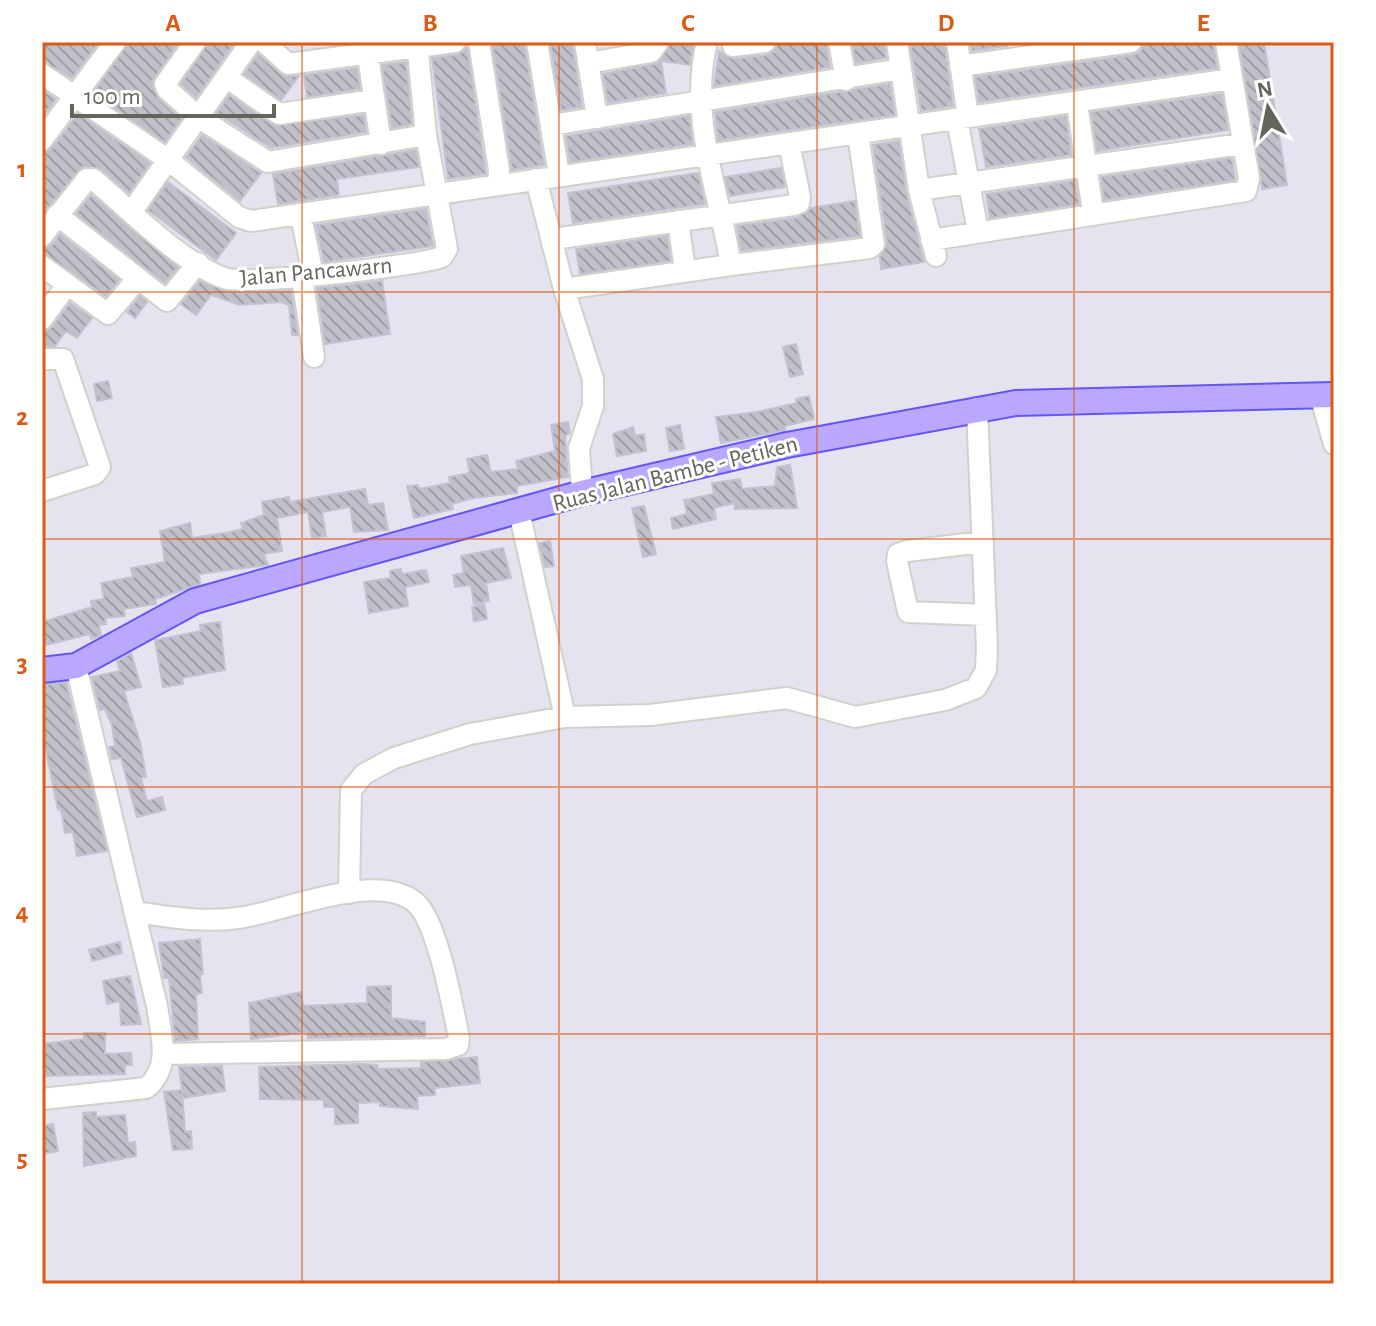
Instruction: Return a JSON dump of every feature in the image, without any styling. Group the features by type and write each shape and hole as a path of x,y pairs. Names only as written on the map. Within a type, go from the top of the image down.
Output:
{"main road":[{"name":"Ruas Jalan Bambe - Petiken","path":"42,670 76,666 195,601 582,493 787,445 1016,403 1327,395"}],"street":[{"path":"42,140 115,42"},
{"path":"195,42 165,84 167,89 198,117 268,162 426,135"},
{"path":"132,211 251,42"},
{"path":"264,42 288,64 367,48 455,42"},
{"path":"479,42 499,170 498,184"},
{"path":"537,42 559,175"},
{"path":"585,42 597,118"},
{"path":"588,63 651,52 658,42"},
{"path":"707,42 702,101 707,155 723,213 731,265"},
{"path":"733,46 765,42"},
{"path":"839,42 846,80"},
{"path":"897,42 919,190 933,248 978,232 1246,191 1249,178 1226,42"},
{"path":"957,42 978,232"},
{"path":"960,66 1024,50 1129,42"},
{"path":"417,45 426,135 437,195"},
{"path":"367,48 381,144"},
{"path":"551,125 901,69"},
{"path":"42,74 167,159 245,220 301,216 559,175 1077,104 1232,79"},
{"path":"226,77 279,114 374,100"},
{"path":"1077,104 1093,212"},
{"path":"564,289 685,270 870,248 874,244 858,134"},
{"path":"553,239 799,203 789,143"},
{"path":"919,190 1086,169 1241,144"},
{"name":"Jalan Pancawarn","path":"42,236 87,179 93,179 198,263 234,280 308,276 442,257 447,249 437,195"},
{"path":"536,179 564,289 593,379 593,406 579,448 582,493"},
{"path":"57,215 167,301 198,263"},
{"path":"301,216 314,357"},
{"path":"678,221 685,270"},
{"path":"42,266 108,314 138,278"},
{"path":"42,319 67,285"},
{"path":"42,359 63,359 100,467 95,474 42,491"},
{"path":"1327,395 1334,444"},
{"path":"349,893 351,790 364,774 394,758 470,734 565,717 650,715 787,698 855,717 945,700 976,688 986,670 977,408"},
{"path":"519,511 565,717"},
{"path":"983,542 902,552 897,561 908,612 986,615"},
{"path":"42,1099 146,1088 161,1073 163,1054 157,1006 76,666"},
{"path":"134,912 189,919 241,918 349,893 396,894 420,908 449,987 458,1045 446,1049 368,1052 163,1054"}],"building":[{"path":"42,42 99,42 72,78 42,61"},
{"path":"128,42 179,42 152,82 158,98 181,119 165,142 93,93"},
{"path":"208,42 235,42 196,98 181,84"},
{"path":"492,42 524,42 544,165 512,170"},
{"path":"550,42 572,42 582,107 561,110"},
{"path":"671,42 694,42 690,65 661,61 666,93 608,103 603,74 657,63"},
{"path":"778,42 826,42 830,67 714,86 719,51 734,59 767,55 773,52"},
{"path":"852,42 884,42 886,58 856,63"},
{"path":"910,42 944,42 953,106 921,111"},
{"path":"970,42 1006,42 1007,46 972,51"},
{"path":"1213,42 1217,68 979,102 975,77 1133,55 1140,52 1144,43"},
{"path":"1239,42 1264,42 1287,185 1262,189"},
{"path":"467,47 486,174 448,179 432,58 457,55"},
{"path":"258,54 284,76 299,76 281,100 244,74"},
{"path":"406,62 412,124 392,128 382,65"},
{"path":"357,68 360,89 307,97 304,75"},
{"path":"890,84 895,115 718,140 715,112"},
{"path":"42,90 56,99 42,118"},
{"path":"1222,94 1228,130 1097,151 1091,112"},
{"path":"229,95 273,125 364,115 366,132 271,148 217,113"},
{"path":"78,114 150,163 129,193 101,169 82,167 42,215 42,153 52,148"},
{"path":"689,116 693,144 570,162 566,136"},
{"path":"1066,116 1071,155 986,167 979,129"},
{"path":"202,135 261,173 240,201 186,157"},
{"path":"899,141 906,192 924,262 881,269 880,257 887,242 873,145"},
{"path":"416,150 419,167 337,179 339,195 278,204 273,174"},
{"path":"1232,158 1235,180 1104,200 1101,177"},
{"path":"781,168 785,187 730,196 725,177"},
{"path":"698,173 705,204 573,223 568,193"},
{"path":"1075,181 1079,204 990,218 986,194"},
{"path":"168,182 236,233 216,260 148,210"},
{"path":"91,195 178,267 165,283 76,214"},
{"path":"855,201 860,236 741,251 737,226 796,218 811,208"},
{"path":"426,209 433,246 324,262 316,225"},
{"path":"60,234 119,280 106,296 42,253 42,249 52,245"},
{"path":"667,236 671,261 580,274 576,249"},
{"path":"200,281 237,293 291,291 298,335 292,335 289,305 281,302 240,305 211,295 196,315 181,304"},
{"path":"382,281 390,334 325,344 317,288"},
{"path":"140,296 147,302 135,318 127,312"},
{"path":"70,303 92,318 77,338 66,331 55,346 42,346 42,332 52,327"},
{"path":"796,344 803,374 790,377 783,347"},
{"path":"108,381 112,398 97,401 94,384"},
{"path":"809,396 814,419 785,426 785,430 721,443 716,417 797,403 796,399"},
{"path":"568,422 570,433 565,436 568,477 517,486 517,493 474,498 452,504 453,509 414,518 407,486 418,485 419,489 450,483 449,477 470,473 467,459 487,455 491,472 518,469 516,461 555,451 551,425"},
{"path":"680,425 684,449 670,451 666,428"},
{"path":"633,427 635,436 644,434 646,451 617,456 613,434"},
{"path":"790,465 797,508 735,509 734,503 714,508 716,519 673,529 671,518 687,514 684,500 714,494 712,483 740,479 742,489 775,486 777,467"},
{"path":"365,489 368,505 383,503 388,530 354,532 350,507 322,512 326,536 312,538 308,512 277,518 282,551 264,554 268,565 199,574 200,584 155,599 156,604 124,609 125,616 105,618 106,624 99,625 101,635 95,638 91,639 90,634 42,646 42,622 92,607 91,601 104,599 101,583 133,577 131,568 165,562 160,531 190,523 192,538 225,533 243,529 241,523 264,515 262,502 289,497 290,502"},
{"path":"644,506 656,554 643,557 632,508"},
{"path":"550,541 554,566 545,567 539,543"},
{"path":"503,548 511,578 486,583 489,601 474,604 471,585 455,587 453,575 464,573 461,556"},
{"path":"401,569 402,574 426,570 429,582 405,587 408,606 369,613 364,582 391,578 390,571"},
{"path":"484,604 487,619 474,621 472,607"},
{"path":"220,622 225,670 182,678 183,684 163,687 155,640 201,631 200,625"},
{"path":"131,653 141,687 124,691 140,742 146,777 141,778 147,801 162,797 165,810 137,817 121,758 112,759 109,747 115,746 112,725 105,709 100,710 92,677 120,671 117,661"},
{"path":"66,682 107,851 77,856 73,832 65,833 61,809 58,810 42,730 42,685"},
{"path":"200,939 203,974 200,975 202,993 196,994 198,1039 175,1041 169,978 164,978 159,943"},
{"path":"120,942 122,953 92,961 89,950"},
{"path":"130,976 141,1024 121,1025 120,1001 107,1004 103,981"},
{"path":"391,986 391,1018 425,1022 425,1036 308,1038 308,1032 251,1039 249,1003 301,992 303,1006 367,1003 367,987"},
{"path":"84,1033 105,1033 105,1054 131,1053 132,1065 125,1065 125,1074 42,1076 42,1044 84,1039"},
{"path":"477,1057 480,1083 435,1088 435,1095 417,1096 418,1109 380,1106 380,1102 358,1103 358,1123 335,1124 335,1107 324,1107 324,1100 260,1099 259,1067 361,1064 377,1065 377,1069 421,1068 421,1062"},
{"path":"222,1066 225,1091 183,1098 182,1092 185,1132 191,1131 192,1149 173,1150 164,1092 182,1090 179,1067"},
{"path":"96,1112 96,1117 125,1115 128,1143 135,1142 136,1156 84,1166 83,1113"},
{"path":"53,1124 58,1151 42,1154 42,1126"}]}
